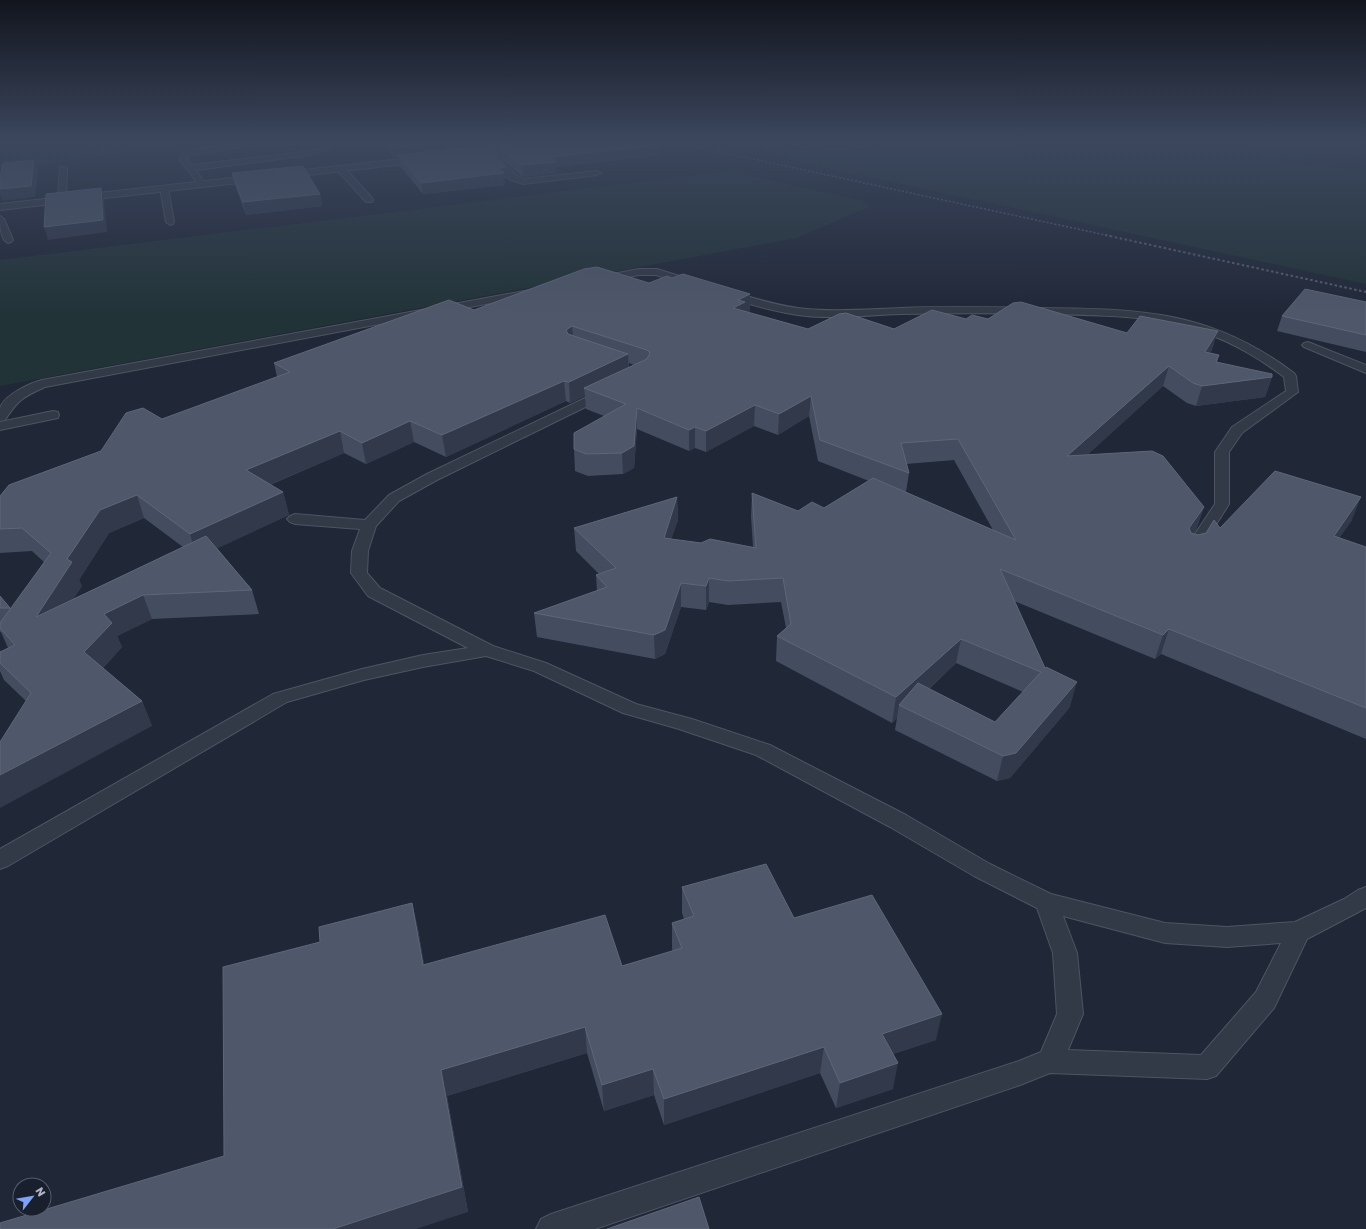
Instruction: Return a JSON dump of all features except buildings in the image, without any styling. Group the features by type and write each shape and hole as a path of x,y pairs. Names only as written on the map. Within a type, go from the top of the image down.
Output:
{"street":[{"path":"0,206 50,200"}],"lane":[{"path":"166,200 170,222"},
{"path":"0,219 8,240"},
{"path":"593,281 639,272 657,272 772,307 797,312 839,313 950,310 1087,311 1150,316 1192,324 1223,336 1265,356 1290,376 1292,392 1237,430 1222,452 1222,504 1191,552"},
{"path":"0,417 12,401 24,392 42,384 547,289"},
{"path":"1308,345 1366,369"},
{"path":"615,388 432,477 394,498 369,525 360,551 359,573 374,592 487,650 540,667 630,709 685,724 763,750 898,821 982,870 1046,902 1165,933 1227,937 1298,932 1352,906 1366,896"},
{"path":"0,426 54,415"},
{"path":"295,519 369,525"},
{"path":"0,860 280,698 402,666 487,650"},
{"path":"1046,902 1065,952 1070,1014 1050,1061"},
{"path":"551,1229 1050,1061 1207,1067 1265,1000 1298,932"}],"shaded area":[{"path":"489,200 861,200 864,201 869,207 796,238 0,386 0,260"},
{"path":"978,200 1366,200 1366,284"}],"railway":[{"path":"945,200 1110,236"},
{"path":"1105,235 1366,292"}]}
